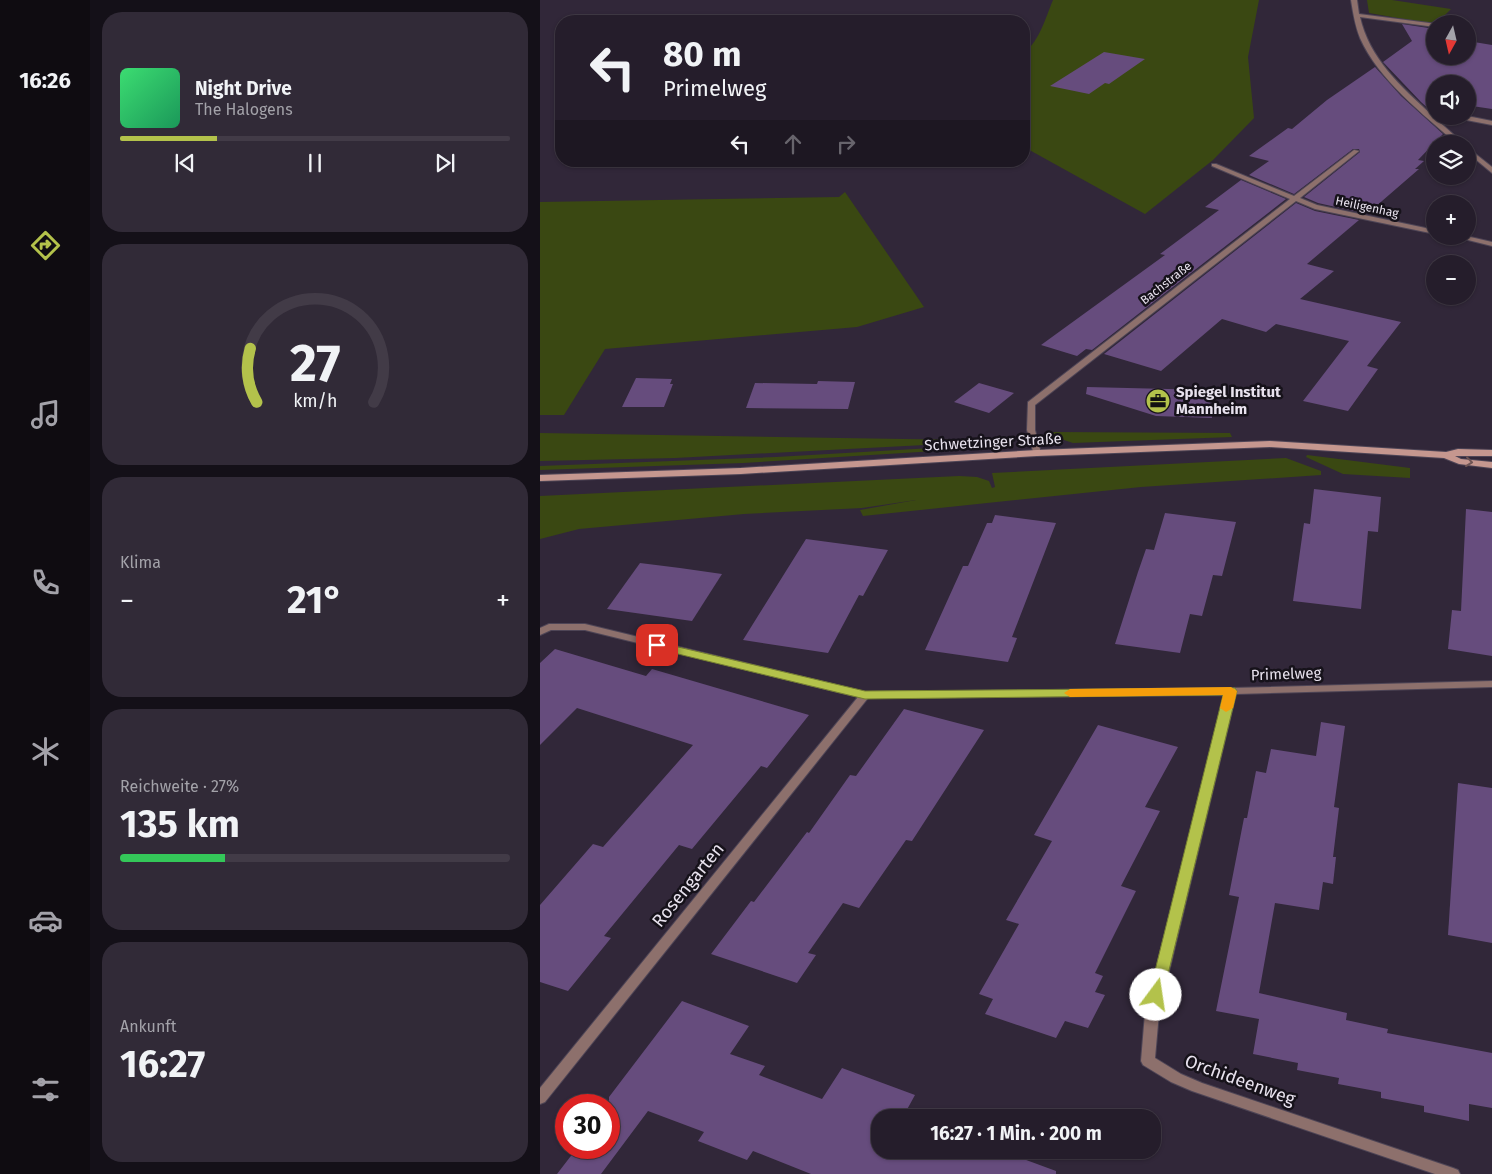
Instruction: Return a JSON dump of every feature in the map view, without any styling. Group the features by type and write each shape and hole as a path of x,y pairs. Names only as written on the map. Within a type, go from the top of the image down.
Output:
{"main road":[{"name":"Schwetzinger Straße","path":"540,478 741,471 1037,454 1270,444 1304,444 1446,455 1458,452 1492,453"},
{"name":"Schwetzinger Straße","path":"1446,455 1459,461 1492,465"}],"street":[{"path":"1354,0 1356,15 1365,43 1386,73 1426,112"},
{"path":"1356,15 1426,24"},
{"path":"1476,120 1492,123"},
{"path":"1440,125 1451,135"},
{"name":"Bachstraße","path":"1037,454 1031,430 1031,404 1356,151"},
{"path":"1476,157 1492,172"},
{"name":"Heiligenhag","path":"1214,165 1315,207 1426,230"},
{"path":"1476,241 1492,244"},
{"name":"Primelweg","path":"544,630 585,627 865,695 1231,691 1492,684"},
{"name":"Orchideenweg","path":"1231,691 1152,1014 1148,1061 1176,1078 1198,1087 1454,1174"},
{"name":"Rosengarten","path":"540,1098 865,695"}],"green space":[{"path":"1053,0 1259,0 1248,57 1254,118 1213,160 1145,214 1030,150 1030,48 1045,22"},
{"path":"1367,0 1392,0 1451,9 1445,15 1426,15 1426,23 1369,13"},
{"path":"845,192 924,307 857,327 605,349 564,415 540,415 540,202 839,197"},
{"path":"1053,432 1230,433 1232,437 1073,443 1055,437"},
{"path":"540,433 967,440 963,443 675,458 540,461"},
{"path":"967,446 984,448 743,463 540,470 540,466 776,457"},
{"path":"1307,455 1410,468 1410,478 1343,474 1306,457"},
{"path":"1286,458 1321,471 1321,475 1141,487 863,516 860,510 916,500 862,508 744,514 579,529 540,539 540,496 959,476 977,477 989,481 992,488 995,487 992,473"}],"building":[{"path":"1402,24 1426,28 1426,65 1476,65 1476,42 1492,45 1492,109 1476,107 1476,75 1426,75 1426,107 1383,62 1412,41"},
{"path":"1104,52 1145,59 1109,84 1105,83 1089,94 1050,86"},
{"path":"1375,67 1401,96 1426,119 1426,125 1433,125 1443,134 1426,135 1426,152 1418,160 1424,161 1415,169 1419,169 1367,214 1318,203 1304,197 1360,152 1359,149 1353,149 1294,194 1249,175 1269,161 1249,156 1288,128 1292,129 1327,100"},
{"path":"1241,180 1286,199 1092,350 1086,349 1077,356 1041,345 1165,255 1160,254 1219,210 1205,207"},
{"path":"1296,203 1315,211 1359,220 1307,264 1334,271 1300,299 1401,322 1367,366 1378,369 1348,411 1303,401 1349,341 1276,324 1266,332 1222,319 1161,371 1104,354"},
{"path":"636,378 672,379 670,384 673,384 664,407 622,407"},
{"path":"818,381 855,382 848,409 746,408 755,383 817,384"},
{"path":"979,383 1014,393 989,413 954,402"},
{"name":"Spiegel Institut Mannheim","path":"1087,387 1209,390 1212,418 1156,416 1086,394"},
{"path":"1314,489 1381,497 1378,532 1368,531 1361,609 1293,601 1304,523 1310,524"},
{"path":"1466,509 1492,512 1492,656 1448,649 1452,610 1461,611"},
{"path":"1165,513 1236,522 1222,576 1213,575 1202,616 1190,614 1180,653 1115,644 1146,549 1154,550"},
{"path":"995,515 1056,523 1012,637 1017,638 1008,662 925,650 963,566 968,566 987,523 992,523"},
{"path":"806,539 888,550 863,596 859,595 828,653 743,640"},
{"path":"640,563 722,574 692,621 607,609"},
{"path":"555,649 646,676 652,669 809,715 767,768 761,766 692,849 679,845 604,936 611,938 568,991 540,982 540,905 593,844 603,847 693,745 577,708 540,745 540,663"},
{"path":"904,709 984,730 912,841 906,840 859,908 843,903 808,953 816,955 797,983 711,954 751,901 754,902 807,832 809,833 850,775 856,776"},
{"path":"1321,722 1345,726 1334,807 1339,808 1333,857 1336,857 1333,884 1323,882 1319,910 1275,903 1259,993 1347,1013 1346,1020 1388,1029 1387,1033 1492,1053 1492,1108 1469,1104 1469,1121 1424,1112 1424,1106 1381,1098 1381,1092 1338,1084 1339,1078 1297,1070 1298,1063 1253,1054 1259,1019 1216,1011 1239,897 1229,895 1244,818 1247,818 1256,771 1266,773 1271,749 1316,756"},
{"path":"1098,725 1178,747 1145,807 1160,811 1121,886 1136,891 1095,973 1103,976 1095,992 1105,995 1088,1028 1065,1021 1056,1038 985,1014 993,999 979,994 1019,924 1006,920 1052,841 1034,835"},
{"path":"1458,783 1492,788 1492,943 1448,935"},
{"path":"682,1001 749,1026 730,1054 765,1066 759,1075 822,1099 842,1068 915,1095 907,1109 871,1109 871,1159 1023,1159 1056,1171 1056,1174 811,1174 753,1151 747,1160 698,1141 704,1132 648,1111 620,1149 620,1094 611,1094"},
{"path":"569,1159 612,1159 601,1174 557,1174"}],"slow traffic":[{"path":"1070,693 1231,691 1226,708"}],"place":[{"name":"Spiegel Institut Mannheim","path":"1158,401"}],"route":[{"path":"657,645 865,695 1231,691 1156,995"}]}
